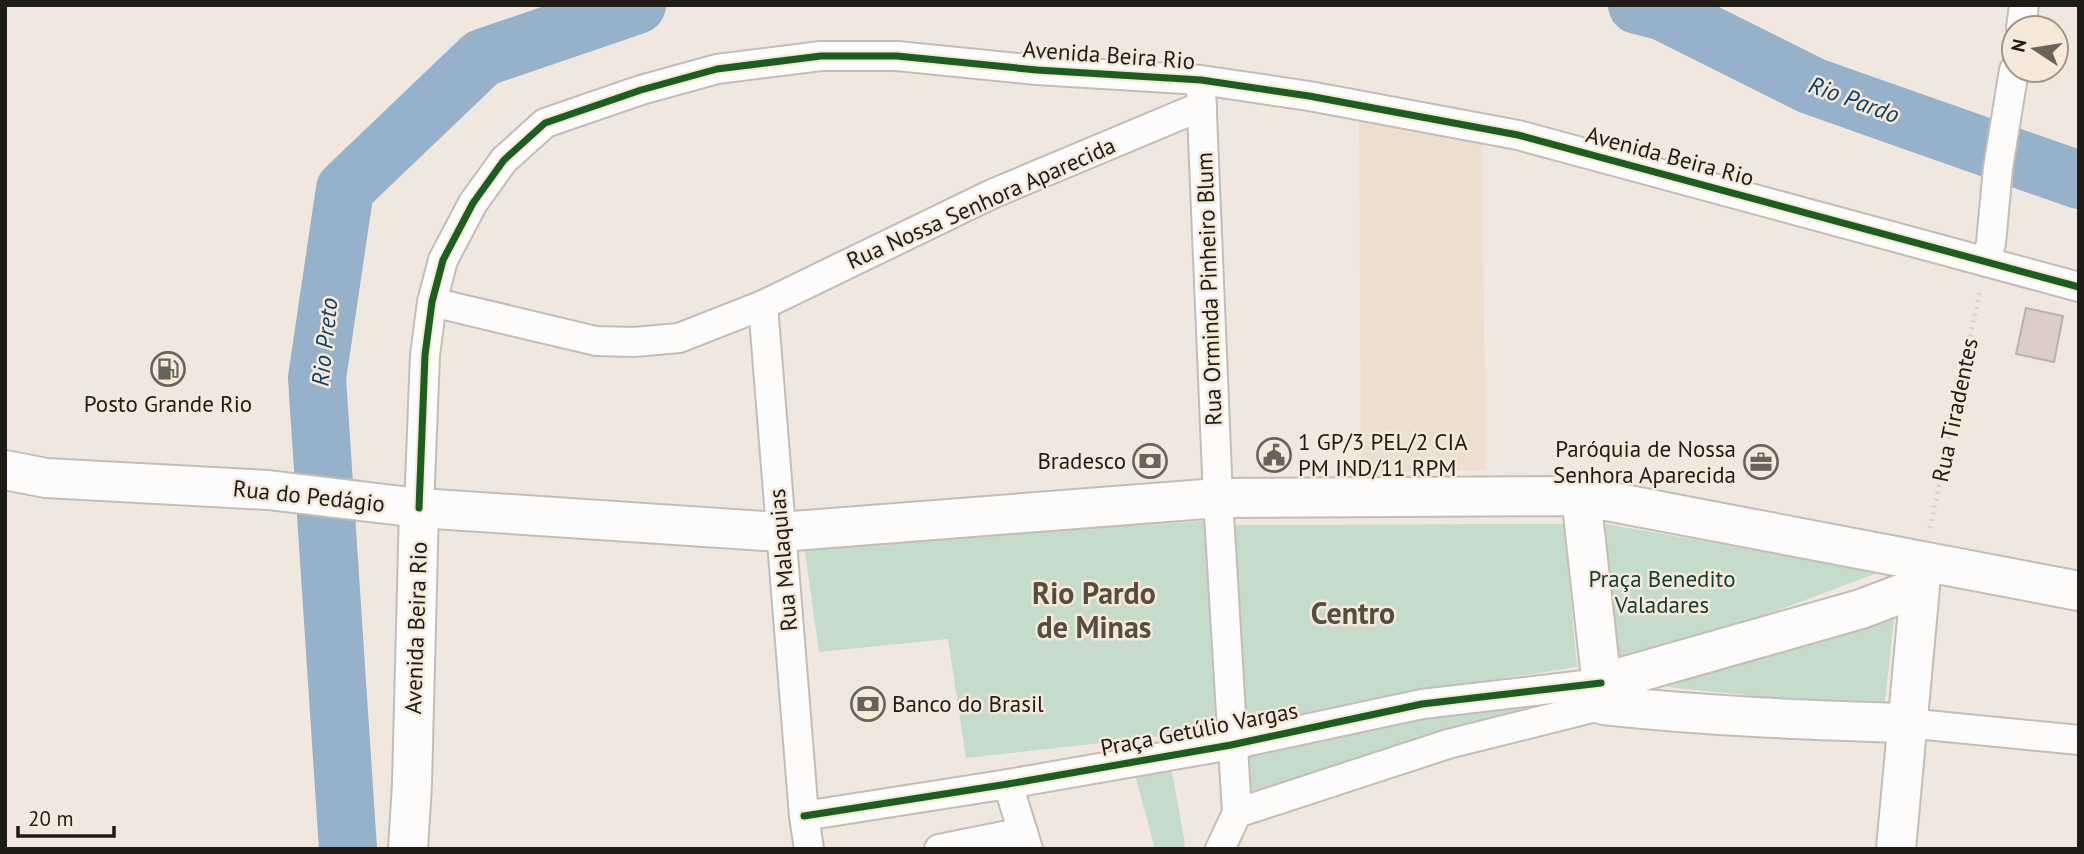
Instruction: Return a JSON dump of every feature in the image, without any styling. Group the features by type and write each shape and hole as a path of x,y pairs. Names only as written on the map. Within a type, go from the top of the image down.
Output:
{"main road":[{"name":"Rua do Pedágio","path":"5,470 46,478 268,490 419,508 780,532"},
{"path":"1581,496 1603,694"},
{"path":"780,532 1218,498 1581,496 1921,573 2079,591"},
{"name":"Avenida Beira Rio","path":"408,849 419,508"},
{"path":"1603,694 1861,609 1921,573"},
{"path":"1896,849 1921,573"},
{"path":"1603,694 1769,719 1906,723"}],"street":[{"name":"Avenida Beira Rio","path":"419,508 425,355 432,302 443,260 473,203 504,160 545,123 641,90 717,69 821,56 897,56 1037,70 1201,93 1309,96 1518,135 2079,287"},
{"path":"1986,262 1991,243 1998,168 2012,84"},
{"name":"Rua Nossa Senhora Aparecida","path":"432,302 596,341 634,342 679,338 762,305 1201,93"},
{"name":"Rua Orminda Pinheiro Blum","path":"1201,93 1218,498"},
{"name":"Rua Malaquias","path":"762,305 804,816"},
{"name":"Praça Getúlio Vargas","path":"1218,498 1237,813"},
{"path":"1220,849 1237,813 1603,694"},
{"name":"Praça Getúlio Vargas","path":"804,816 1231,745 1422,705 1603,694"},
{"path":"1906,723 2079,740"},
{"path":"939,849 1026,841 1008,784"},
{"path":"804,816 809,849"}],"shaded area":[{"path":"1359,116 1482,144 1486,470 1361,474"}],"green space":[{"path":"1204,521 1216,730 966,758 948,639 819,652 804,545"},
{"name":"Praça Benedito Valadares","path":"1600,523 1880,572 1610,673"},
{"path":"1564,524 1577,667 1408,693 1241,725 1233,525"},
{"name":"Praça Benedito Valadares","path":"1895,610 1884,709 1666,687"},
{"path":"1555,701 1250,794 1244,756 1424,715"},
{"path":"1171,766 1185,844 1183,849 1155,849 1135,775"}],"building":[{"path":"2026,308 2063,316 2054,362 2016,354"}],"waterway":[{"name":"Rio Preto","path":"348,849 317,378 345,189 482,58 637,5"},
{"name":"Rio Pardo","path":"1637,5 1664,12 1812,86 2079,180"}],"cycle path":[{"path":"419,508 425,355 432,302 443,260 473,203 504,160 545,123 641,90 717,69 821,56 897,56 1037,70 1201,80 1309,96 1518,135 2079,287"},
{"path":"804,816 1231,745 1422,704 1601,683"}],"place":[{"name":"Posto Grande Rio","path":"168,369"},
{"name":"1 GP/3 PEL/2 CIA PM IND/11 RPM","path":"1274,455"},
{"name":"Bradesco","path":"1150,461"},
{"name":"Paróquia de Nossa Senhora Aparecida","path":"1761,462"},
{"name":"Banco do Brasil","path":"868,704"}],"district":[{"name":"Rio Pardo de Minas","path":"1094,611"},
{"name":"Centro","path":"1353,614"}]}
